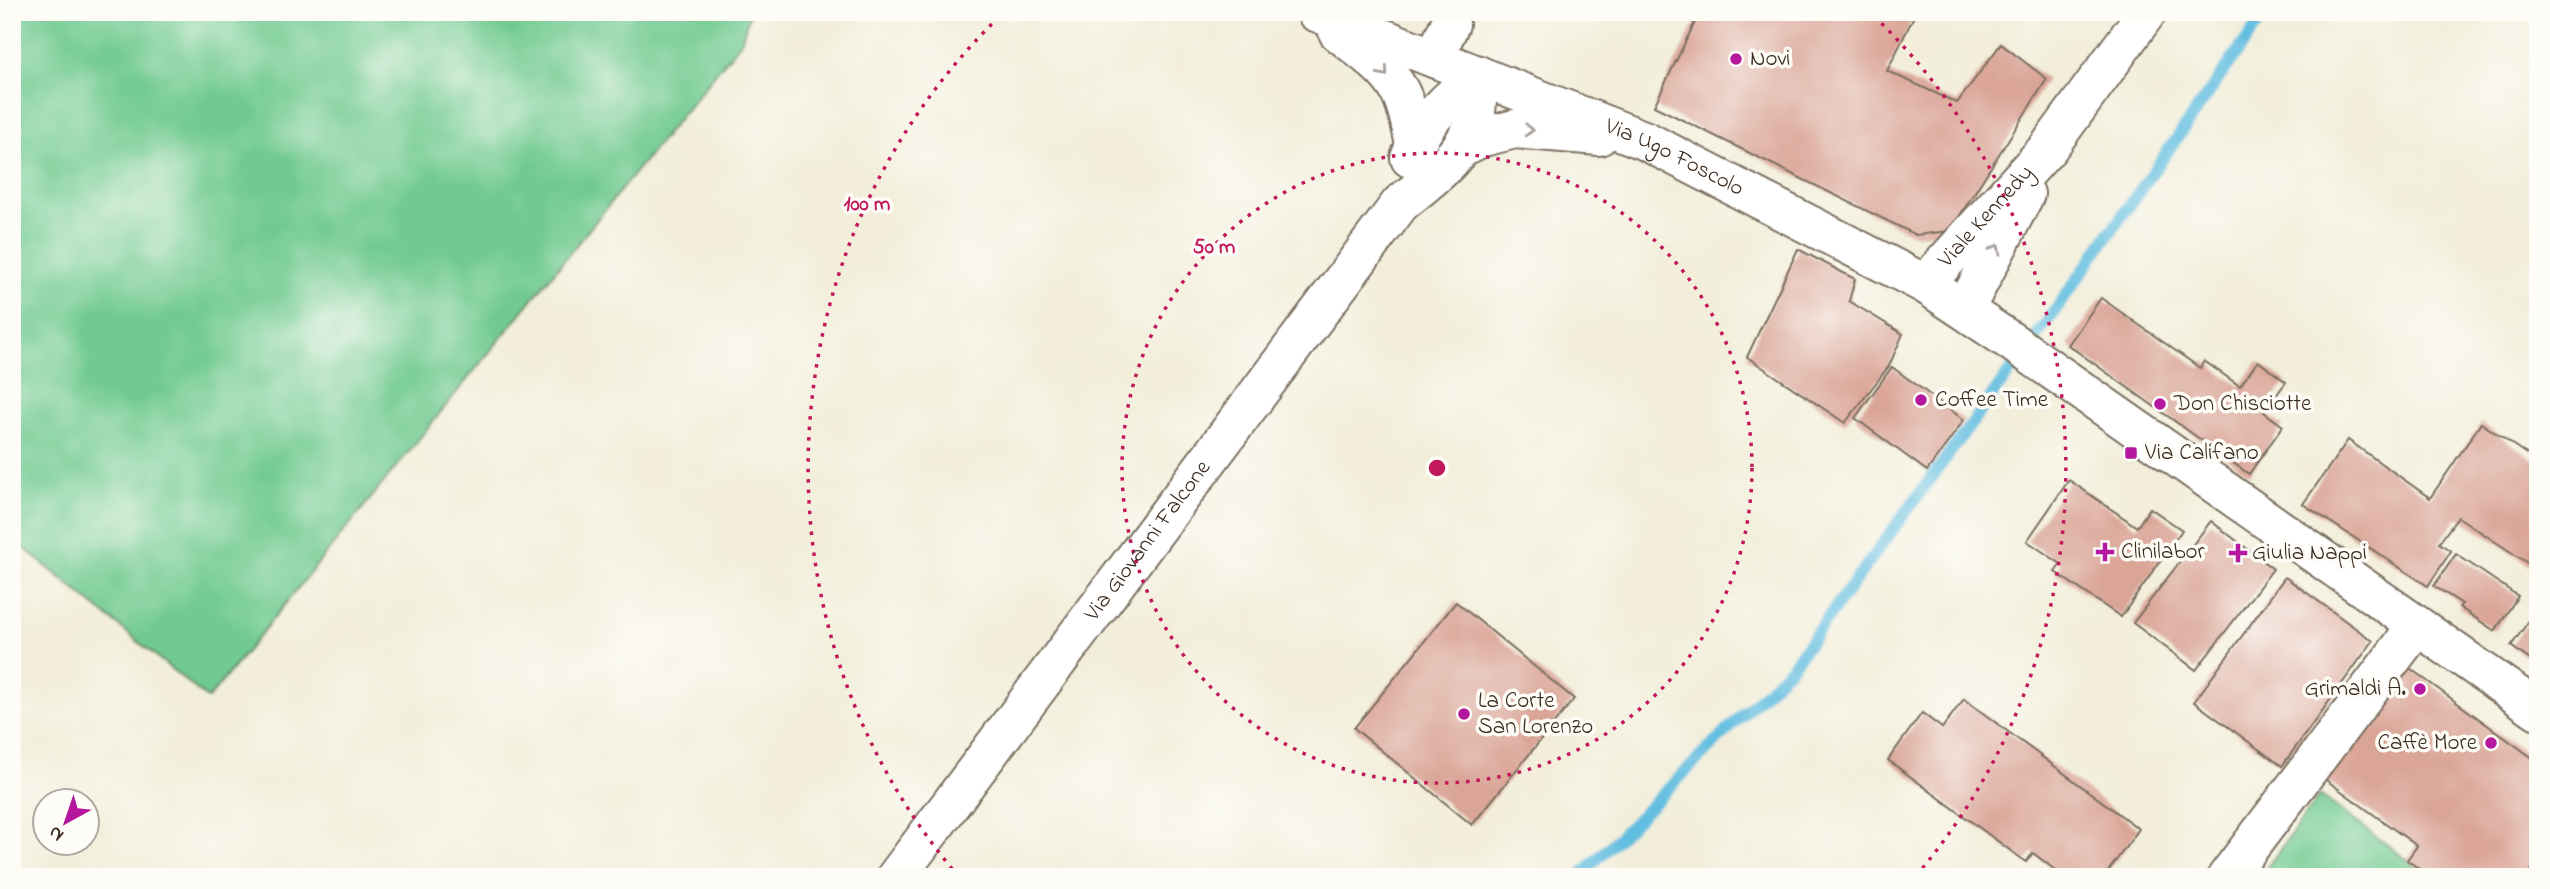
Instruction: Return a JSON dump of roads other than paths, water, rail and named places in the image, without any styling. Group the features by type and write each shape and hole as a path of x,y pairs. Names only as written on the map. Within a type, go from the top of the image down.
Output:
{"street":[{"name":"Via Ugo Foscolo","path":"1315,12 1646,141 1925,284 2051,368 2538,710"},
{"name":"Via Giovanni Falcone","path":"1315,12 1377,64 1399,90 1415,145"},
{"name":"Viale Kennedy","path":"1925,284 2048,148 2147,12"},
{"path":"1434,58 1450,24"},
{"name":"Via Giovanni Falcone","path":"1400,204 1415,145 1427,123 1445,102 1478,75"},
{"name":"Via Giovanni Falcone","path":"1464,146 1475,117 1478,75"},
{"name":"Via Giovanni Falcone","path":"896,877 1400,204 1430,180 1464,146 1483,137 1515,129 1646,141"},
{"name":"Viale Kennedy","path":"1965,309 2048,148"},
{"path":"2227,877 2417,626"}],"waterway":[{"path":"1579,877 1792,666 2054,312 2266,12"}],"place":[{"name":"Novi","path":"1736,59"},
{"name":"Coffee Time","path":"1921,400"},
{"name":"Don Chisciotte","path":"2160,404"},
{"name":"Via Califano","path":"2131,453"},
{"name":"Clinilabor","path":"2105,552"},
{"name":"Giulia Nappi","path":"2238,553"},
{"name":"Grimaldi A.","path":"2420,689"},
{"name":"La Corte San Lorenzo","path":"1464,714"},
{"name":"Caffè More","path":"2491,743"}]}
